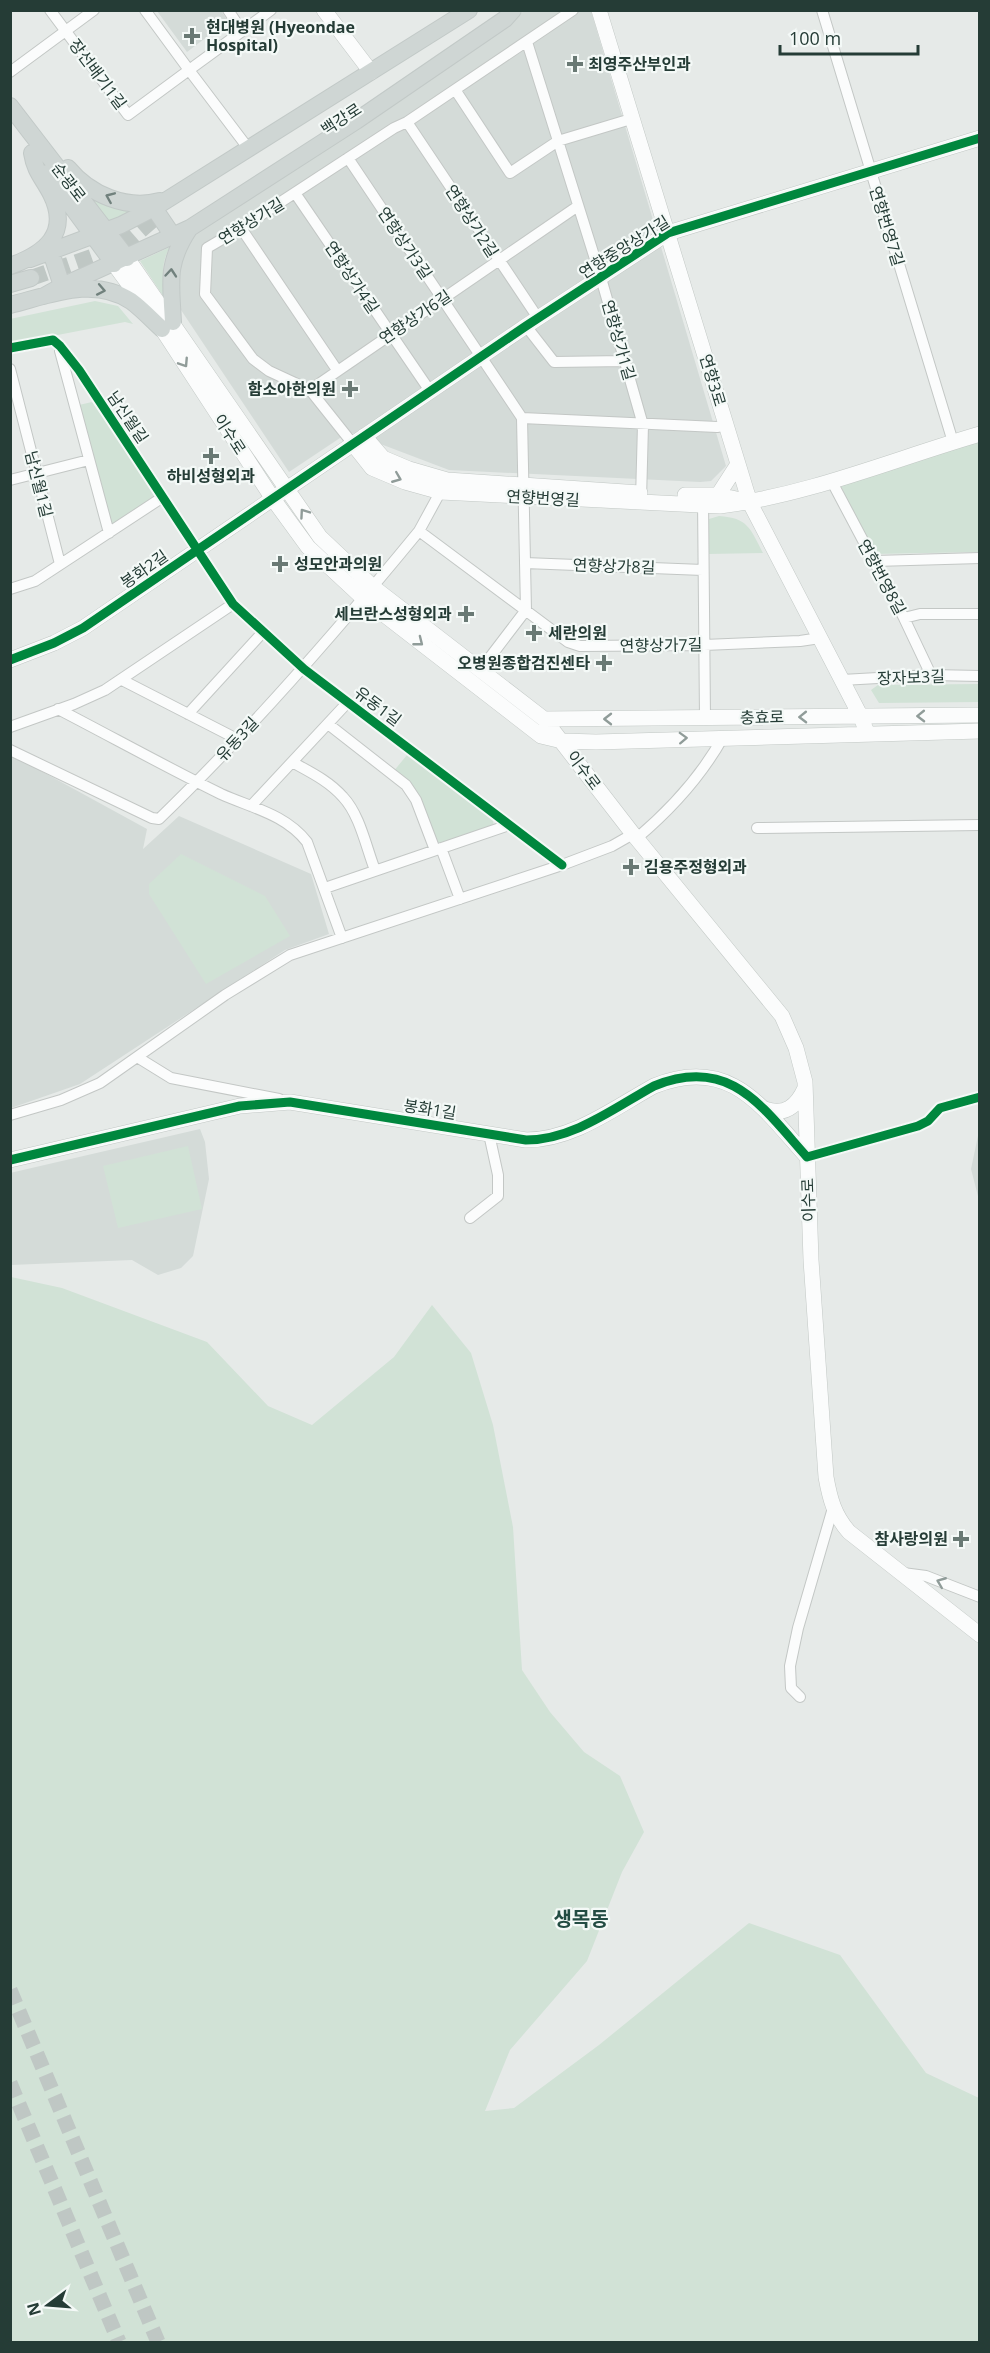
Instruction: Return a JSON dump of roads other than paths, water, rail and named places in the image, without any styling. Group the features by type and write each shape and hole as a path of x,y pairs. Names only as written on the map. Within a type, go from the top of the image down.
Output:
{"main road":[{"path":"10,266 101,233 162,206 248,148 469,10"},
{"name":"백강로","path":"162,206 378,79 483,10"},
{"name":"백강로","path":"179,231 506,10"},
{"path":"44,296 179,231 429,72 505,19 513,10"},
{"name":"순광로","path":"10,106 36,149 120,261"},
{"name":"순광로","path":"10,123 36,149"},
{"path":"30,259 46,249 51,242 57,220 54,200 35,170 36,149 56,153 75,177 106,196 135,204 162,206 179,231 180,243 170,277 167,326"},
{"path":"51,252 62,286"},
{"path":"10,284 31,279"},
{"path":"10,304 79,288 97,288 113,292 167,326"}],"street":[{"name":"장선배기1길","path":"50,10 128,115 189,70"},
{"path":"10,72 94,10"},
{"path":"145,10 248,148"},
{"path":"228,10 242,31"},
{"path":"189,70 271,10"},
{"path":"324,10 371,72"},
{"name":"연향상가길","path":"310,390 269,371 253,359 205,294 207,248 393,128 407,122 456,91 573,10"},
{"name":"연향3로","path":"598,10 750,502 861,717 867,733"},
{"name":"연향번영7길","path":"822,10 953,441"},
{"name":"연향상가1길","path":"527,42 601,278 643,425 641,498"},
{"path":"456,91 510,173 558,141 631,119"},
{"name":"연향상가2길","path":"407,122 498,261 554,362 625,361"},
{"name":"연향중앙상가길","path":"287,489 429,391 668,233 980,138"},
{"name":"연향상가3길","path":"348,158 522,418"},
{"name":"연향상가4길","path":"295,193 429,391"},
{"name":"연향상가6길","path":"310,390 578,206"},
{"path":"241,228 337,370"},
{"name":"이수로","path":"120,261 320,537 368,593 481,669 544,719 635,836 782,1016 796,1048 805,1088 811,1260 825,1455 833,1508 840,1522 849,1532 980,1635"},
{"name":"이수로","path":"167,326 273,499 308,547 368,593 542,736 562,741"},
{"path":"10,348 53,340 62,355 109,533"},
{"name":"남신월길","path":"53,340 79,370 198,550"},
{"name":"남신월1길","path":"10,369 60,564"},
{"path":"310,390 358,440"},
{"path":"481,669 526,610 522,418 643,425 717,427 727,425"},
{"name":"연향번영길","path":"358,440 372,468 405,482 523,492 750,502 831,480 980,434"},
{"path":"10,480 89,460"},
{"path":"738,464 719,501 760,525"},
{"name":"연향번영8길","path":"831,480 904,618 931,675"},
{"path":"418,531 444,486"},
{"name":"봉화2길","path":"10,660 54,643 83,628 287,489"},
{"path":"10,589 35,581 163,497"},
{"path":"703,501 705,718"},
{"name":"유동3길","path":"10,750 152,818 159,819 198,782 304,669 418,531"},
{"name":"연향상가7길","path":"418,531 568,642 580,646 704,645 820,639"},
{"name":"유동1길","path":"198,550 233,604 304,669 562,865"},
{"path":"874,561 980,558"},
{"name":"연향상가8길","path":"525,563 703,570"},
{"path":"10,727 105,690 233,604"},
{"path":"904,618 920,614 980,614"},
{"path":"188,714 263,632"},
{"name":"장자보3길","path":"842,680 931,675 980,676"},
{"path":"122,680 237,739"},
{"path":"251,806 348,702"},
{"path":"58,710 198,782 274,815 297,830 307,842 342,938"},
{"name":"충효로","path":"544,719 980,715"},
{"path":"328,724 406,785 416,800 459,899"},
{"name":"충효로","path":"562,741 596,742 980,731"},
{"name":"충효로","path":"10,1114 61,1100 90,1088 225,995 290,955 562,865 635,836 659,819 713,755 723,737"},
{"path":"581,766 580,753 596,742"},
{"path":"292,762 328,783 353,810 375,870"},
{"path":"325,888 509,825"},
{"path":"757,828 980,825"},
{"path":"137,1057 171,1078 290,1102"},
{"name":"봉화1길","path":"10,1160 240,1106 290,1102 526,1140 553,1137 570,1132 654,1086 679,1079 713,1079 732,1084 746,1092 765,1109 807,1156"},
{"path":"765,1109 777,1112 788,1109 797,1102 805,1088"},
{"path":"807,1156 918,1126 928,1121 940,1108 980,1097"},
{"path":"470,1218 498,1196 498,1175 489,1134"},
{"path":"800,1697 791,1688 790,1666 809,1584 833,1508"},
{"path":"902,1573 926,1576 980,1597"}],"tunnel":[{"path":"31,278 97,255 133,237 164,210"},
{"path":"10,1990 158,2342"},
{"path":"10,2083 119,2342"}],"place":[{"name":"현대병원 (Hyeondae Hospital)","path":"192,36"},
{"name":"최영주산부인과","path":"575,64"},
{"name":"함소아한의원","path":"350,389"},
{"name":"하비성형외과","path":"211,456"},
{"name":"성모안과의원","path":"280,564"},
{"name":"세브란스성형외과","path":"466,614"},
{"name":"세란의원","path":"534,633"},
{"name":"오병원종합검진센타","path":"604,663"},
{"name":"김용주정형외과","path":"631,867"},
{"name":"참사랑의원","path":"961,1539"}],"district":[{"name":"생목동","path":"581,1918"}]}
